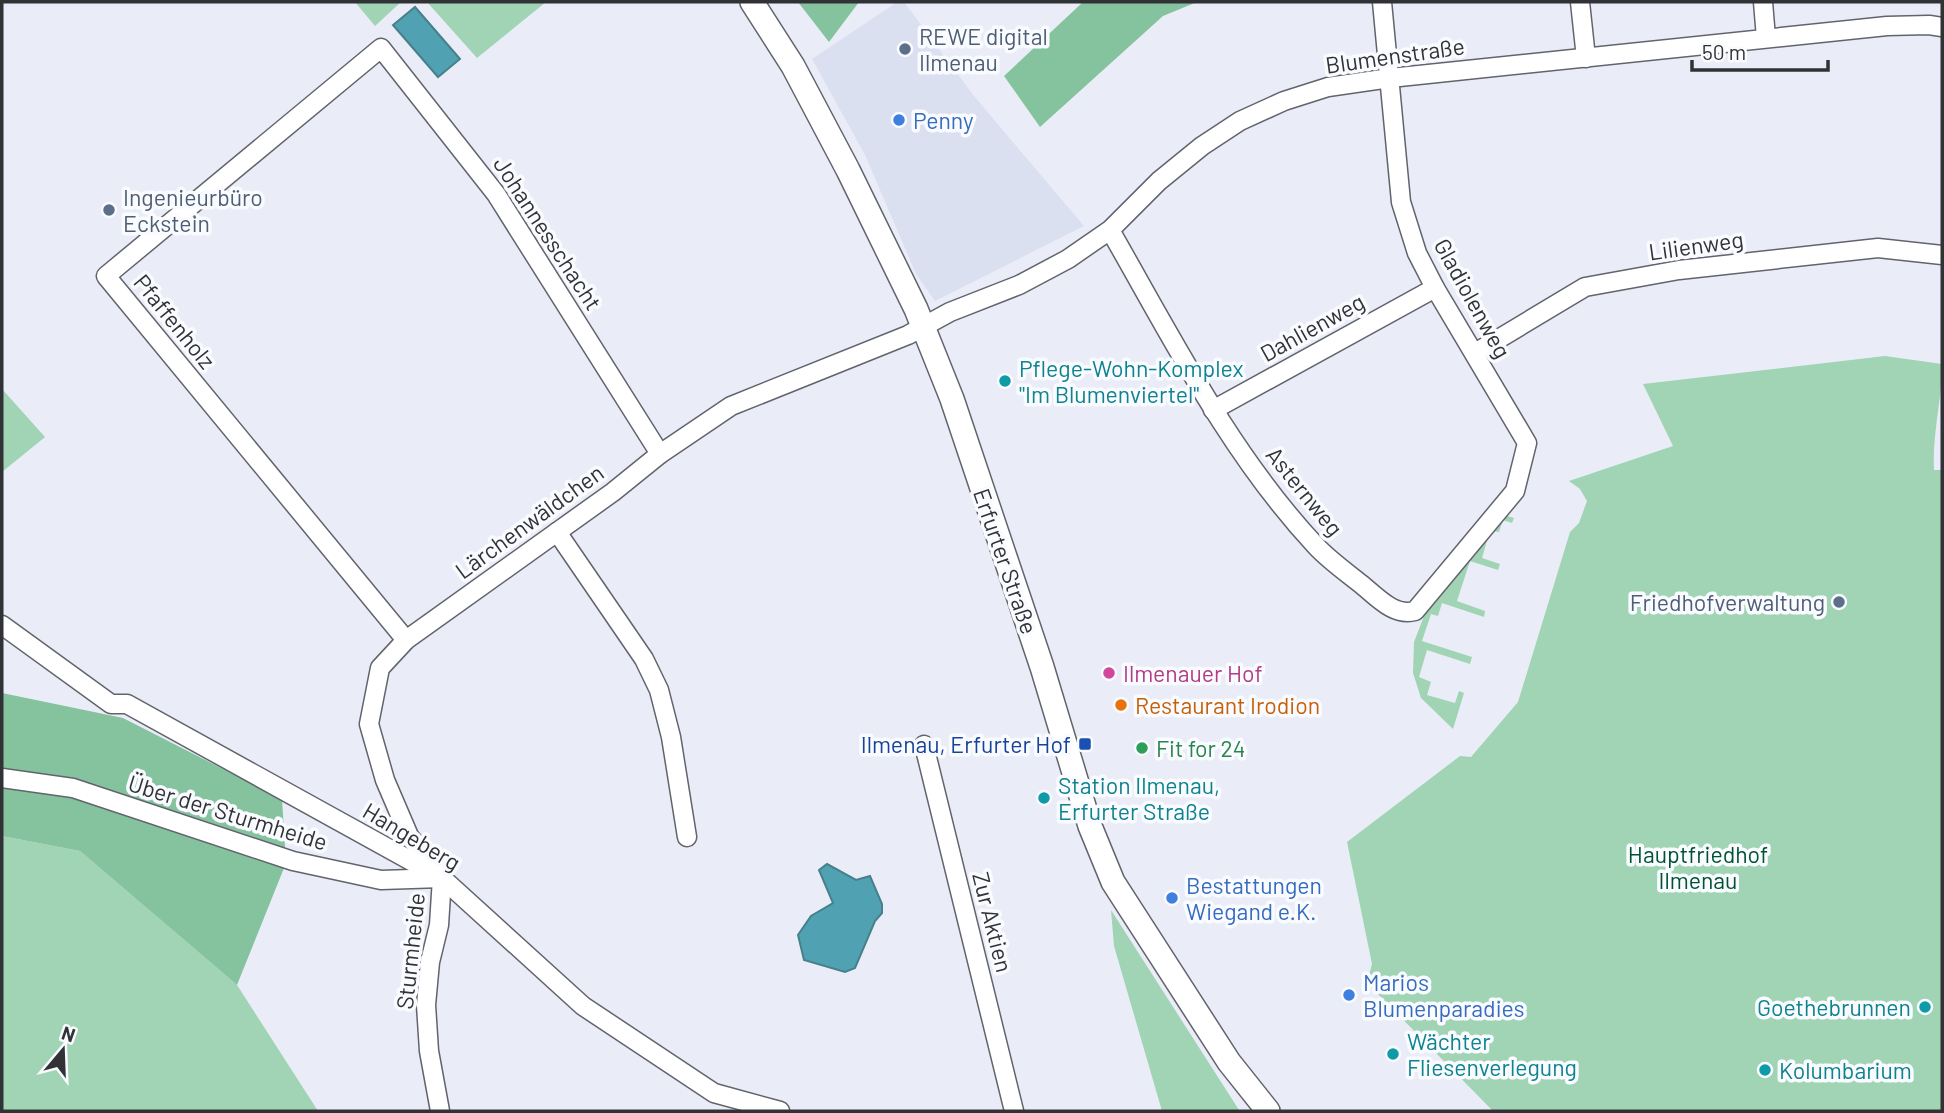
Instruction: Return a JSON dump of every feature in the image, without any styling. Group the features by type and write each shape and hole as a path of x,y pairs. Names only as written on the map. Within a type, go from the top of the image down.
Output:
{"main road":[{"name":"Erfurter Straße","path":"752,2 793,66 848,170 923,327 952,399 1042,667 1090,826 1113,882 1229,1062 1268,1111"}],"street":[{"name":"Gladiolenweg","path":"1382,2 1401,202 1417,253 1435,288 1527,443 1515,491"},
{"path":"1580,2 1586,58"},
{"path":"1763,2 1766,38"},
{"name":"Blumenstraße","path":"923,327 950,312 1019,285 1068,259 1110,230 1159,181 1202,146 1240,121 1284,101 1328,87 1390,78 1887,26 1942,27"},
{"name":"Johannesschacht","path":"381,48 496,194 660,454"},
{"name":"Pfaffenholz","path":"381,48 106,276 406,640"},
{"name":"Asternweg","path":"1110,230 1213,410 1264,482 1317,548 1389,606 1407,613 1415,611 1515,491"},
{"name":"Lilienweg","path":"1475,353 1585,287 1679,270 1878,248 1942,255"},
{"name":"Dahlienweg","path":"1213,410 1435,288"},
{"name":"Lärchenwäldchen","path":"442,878 409,836 385,780 369,724 380,668 406,640 660,454 731,407 923,327"},
{"path":"557,531 644,659 659,690 671,737 687,837"},
{"name":"Hangeberg","path":"2,625 111,704 127,704 442,878 573,998 714,1093 780,1111"},
{"name":"Zur Aktien","path":"924,744 1014,1111"},
{"name":"Über der Sturmheide","path":"2,778 73,788 293,861 381,880 442,878"},
{"name":"Sturmheide","path":"440,1111 429,1051 426,1005 430,962 439,925 442,878"}],"shaded area":[{"path":"897,2 904,2 974,96 1084,226 935,301 916,274 865,155 812,59"}],"green space":[{"path":"355,2 401,2 375,26"},
{"path":"427,2 546,2 477,58"},
{"path":"798,2 859,2 829,42"},
{"path":"1083,2 1197,2 1163,16 1040,127 1004,76"},
{"name":"Hauptfriedhof Ilmenau","path":"1885,356 1942,364 1934,470 1942,470 1942,1111 1493,1111 1367,983 1372,964 1347,842 1460,756 1471,757 1518,702 1570,532 1579,523 1587,501 1580,489 1569,481 1673,446 1643,384"},
{"path":"2,389 45,437 2,472"},
{"path":"1504,515 1514,518 1512,523 1503,520 1499,532 1493,531 1488,537 1482,558 1500,564 1498,570 1470,561 1457,601 1485,611 1484,617 1442,603 1438,616 1431,614 1422,641 1472,657 1470,664 1427,650 1419,677 1431,682 1427,695 1455,703 1459,691 1464,693 1453,729 1421,698 1413,673 1414,642 1426,611"},
{"path":"2,693 123,718 282,799 286,863 237,985 80,851 2,836"},
{"path":"2,836 80,851 237,985 318,1111 2,1111"},
{"path":"1111,910 1240,1111 1162,1111 1114,946"}],"water":[{"path":"415,7 460,59 438,77 393,25"},
{"path":"827,864 856,880 870,876 882,904 882,913 875,921 855,968 845,972 804,960 798,935 811,916 833,903 819,870"}],"place":[{"name":"REWE digital Ilmenau","path":"905,49"},
{"name":"Penny","path":"899,120"},
{"name":"Ingenieurbüro Eckstein","path":"109,210"},
{"name":"Pflege-Wohn-Komplex \"Im Blumenviertel\"","path":"1005,381"},
{"name":"Friedhofverwaltung","path":"1839,602"},
{"name":"Ilmenauer Hof","path":"1109,673"},
{"name":"Restaurant Irodion","path":"1121,705"},
{"name":"Ilmenau, Erfurter Hof","path":"1085,744"},
{"name":"Fit for 24","path":"1142,748"},
{"name":"Station Ilmenau, Erfurter Straße","path":"1044,798"},
{"name":"Bestattungen Wiegand e.K.","path":"1172,898"},
{"name":"Marios Blumenparadies","path":"1349,995"},
{"name":"Goethebrunnen","path":"1925,1007"},
{"name":"Wächter Fliesenverlegung","path":"1393,1054"},
{"name":"Kolumbarium","path":"1765,1070"}]}
